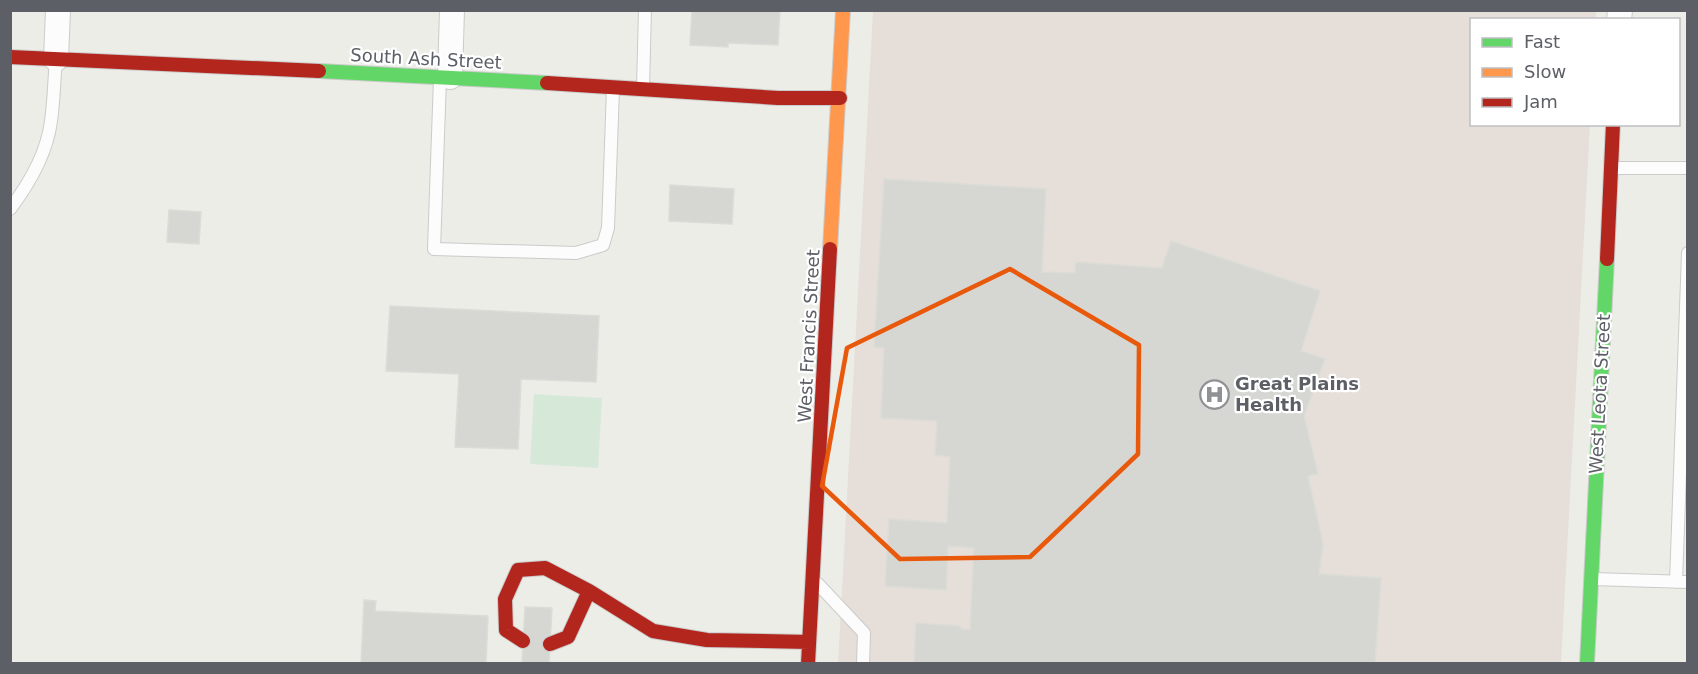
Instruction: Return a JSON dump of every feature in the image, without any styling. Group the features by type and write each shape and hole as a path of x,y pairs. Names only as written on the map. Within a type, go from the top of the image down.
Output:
{"street":[{"path":"56,59 58,10"},
{"path":"445,77 452,10"},
{"name":"West Francis Street","path":"808,663 843,10"},
{"name":"South Ash Street","path":"10,57 445,77 778,98 840,98"},
{"name":"West Leota Street","path":"1587,663 1613,126"},
{"path":"523,641 506,630 505,599 518,570 545,568 589,591 653,631 707,640 809,642"},
{"path":"550,645 568,637 589,591"}],"lane":[{"path":"643,88 645,10"},
{"path":"10,209 27,186 45,145 51,122 56,59"},
{"path":"445,77 434,249 576,253 603,245 608,228 613,86"},
{"path":"1610,168 1688,168"},
{"path":"1592,579 1682,582 1688,253"},
{"path":"813,579 864,633 863,663"}],"highlighted area":[{"path":"1010,269 1139,345 1138,454 1030,557 900,559 822,486 847,348"}],"shaded area":[{"name":"Great Plains Health","path":"873,11 1596,11 1596,18 1470,18 1470,126 1590,126 1561,663 838,664"}],"green space":[{"path":"534,394 602,398 598,468 530,464"}],"building":[{"path":"692,10 780,10 778,45 728,43 728,47 690,45"},
{"path":"884,179 1046,189 1042,272 1075,273 1076,262 1162,268 1171,241 1320,291 1301,351 1325,359 1304,416 1318,474 1308,476 1323,544 1319,574 1381,578 1375,664 914,664 916,623 960,626 961,629 970,630 974,548 948,546 946,590 885,586 889,519 947,523 950,457 935,455 937,421 881,418 884,348 874,347"},
{"path":"670,185 734,189 732,224 669,221"},
{"path":"169,210 201,212 199,244 167,242"},
{"path":"390,306 599,316 596,382 521,379 518,449 455,447 459,374 386,371"},
{"path":"364,600 376,601 375,611 488,616 486,664 361,664"},
{"path":"525,607 552,608 549,664 522,664"}],"traffic: fast":[{"path":"319,71 547,83"},
{"path":"1587,664 1607,259"}],"traffic: slow":[{"path":"830,249 843,10"}],"traffic: jam":[{"path":"10,57 319,71"},
{"path":"547,83 778,98 840,98"},
{"path":"1607,259 1613,126"},
{"path":"808,664 830,249"},
{"path":"523,641 506,630 505,599 518,570 545,568 589,591 653,631 707,640 809,642"},
{"path":"550,644 568,637 589,591"}],"place":[{"name":"Great Plains Health","path":"1214,394"}]}
